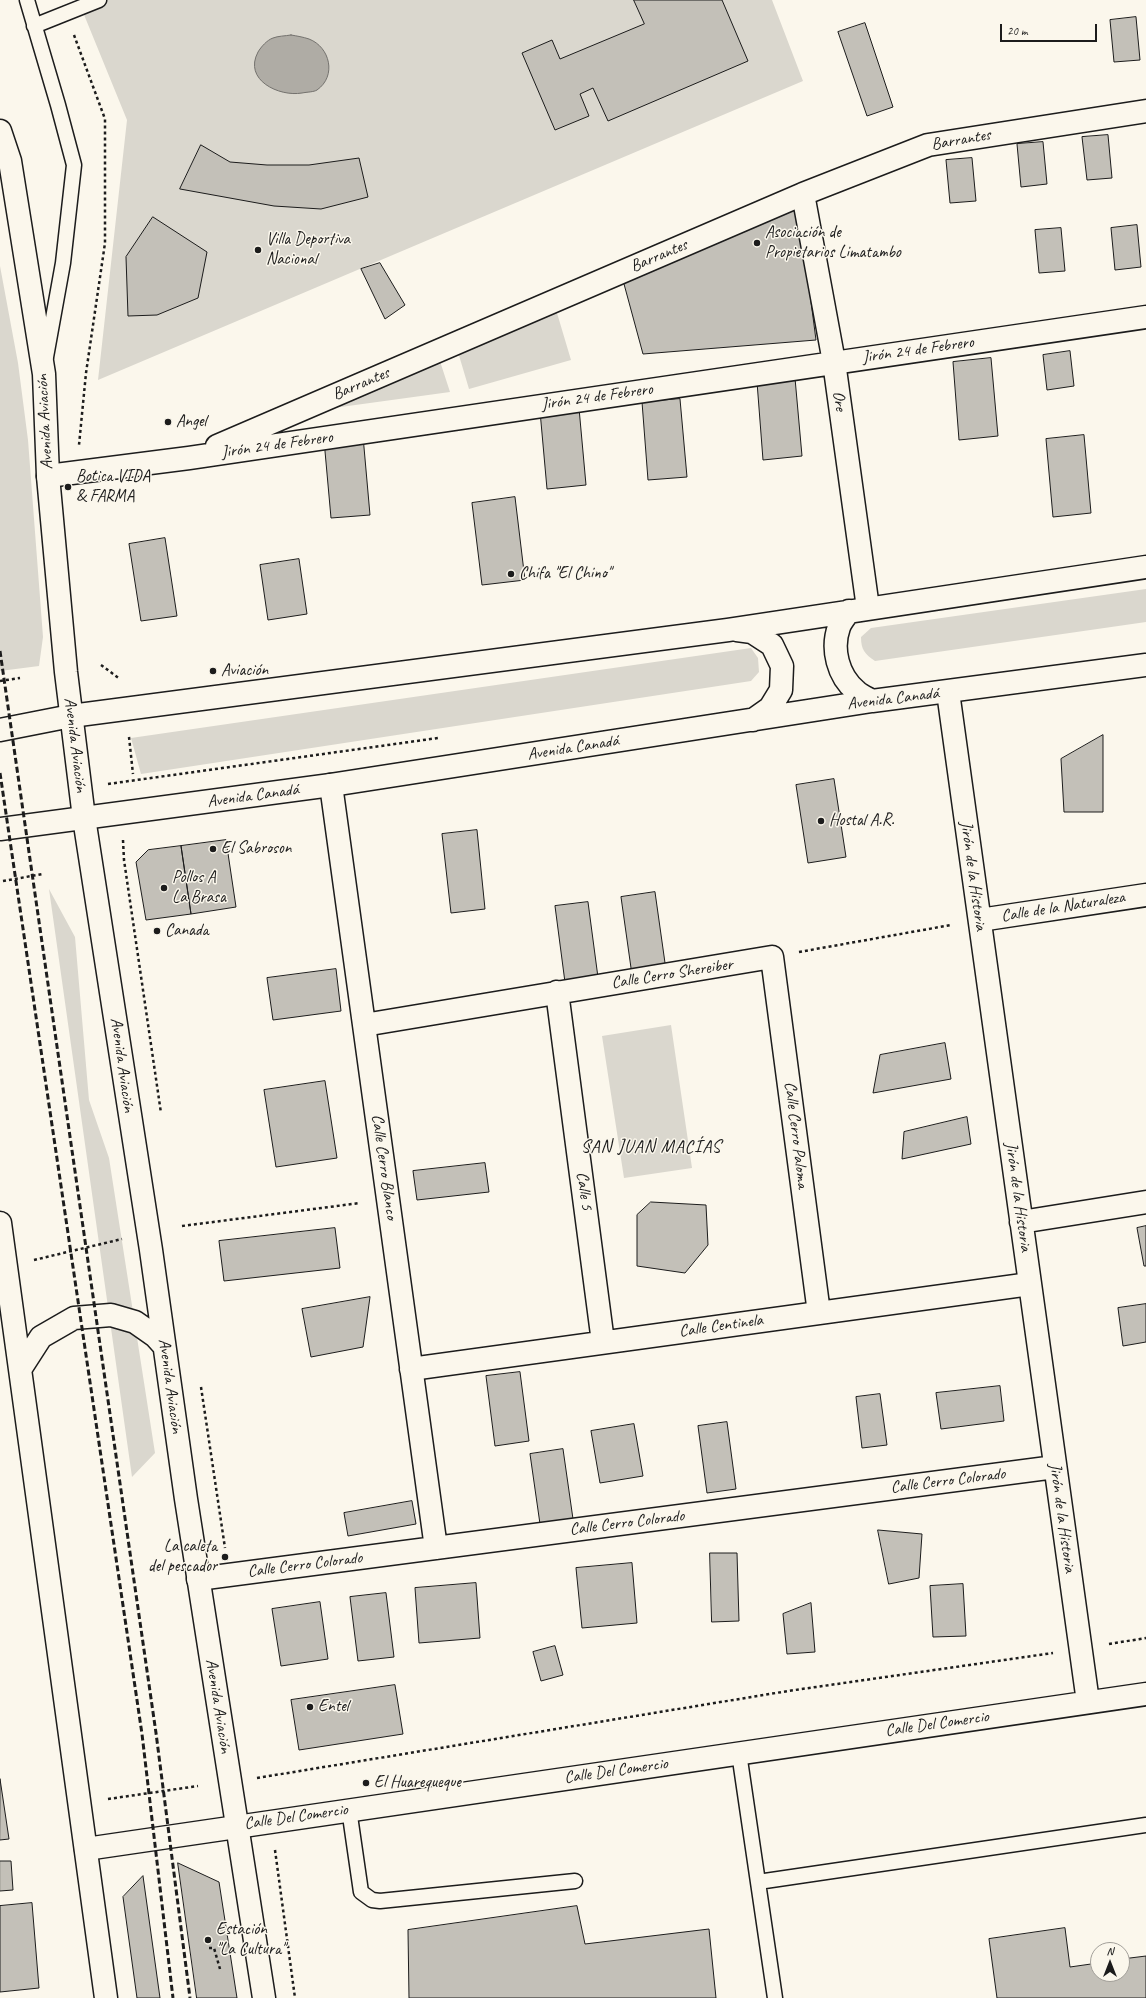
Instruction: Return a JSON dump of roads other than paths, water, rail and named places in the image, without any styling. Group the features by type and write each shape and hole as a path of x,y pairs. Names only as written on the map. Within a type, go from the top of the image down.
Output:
{"street":[{"name":"Barrantes","path":"189,458 803,194 928,145 1146,111"},
{"name":"Avenida Aviación","path":"0,131 10,162 44,374 48,476 71,716 84,818 98,896 198,1579 264,1998"},
{"name":"Ore","path":"803,194 834,362 858,610"},
{"name":"Jirón 24 de Febrero","path":"48,476 189,458 1146,317"},
{"path":"0,730 71,716 728,630 1146,567"},
{"path":"858,610 839,626 835,644 838,662 845,679 857,692 872,701"},
{"path":"728,630 752,632 772,645 782,666 781,690 770,708 753,720"},
{"name":"Avenida Canadá","path":"0,829 331,785 872,701 1146,665"},
{"name":"Jirón de la Historia","path":"948,692 1088,1702"},
{"name":"Calle Cerro Blanco","path":"331,785 436,1548"},
{"name":"Calle de la Naturaleza","path":"980,920 1146,895"},
{"name":"Calle Cerro Shereiber","path":"364,1025 772,957"},
{"name":"Calle Cerro Paloma","path":"772,957 819,1313"},
{"name":"Calle 5","path":"557,992 603,1342"},
{"path":"1021,1222 1146,1202"},
{"path":"0,1223 106,1998"},
{"name":"Calle Centinela","path":"411,1369 1030,1284"},
{"path":"21,1368 42,1337 74,1318 111,1315 135,1322 155,1336 164,1346"},
{"name":"Calle Cerro Colorado","path":"198,1579 1055,1467"},
{"name":"Calle Del Comercio","path":"86,1849 1146,1694"}],"lane":[{"path":"27,0 74,165 63,263 44,374"},
{"path":"34,26 99,0"},
{"path":"738,1753 775,1998"},
{"path":"349,1810 361,1892 372,1900 380,1901 575,1880"},
{"path":"758,1882 1146,1825"}],"railway":[{"path":"0,651 156,1733 190,1998"},
{"path":"0,773 142,1734 173,1998"}],"place":[{"name":"Asociación de Propietarios Limatambo","path":"757,243"},
{"name":"Villa Deportiva Nacional","path":"258,250"},
{"name":"Angel","path":"168,422"},
{"name":"Botica VIDA & FARMA","path":"68,487"},
{"name":"Chifa \"El Chino\"","path":"511,574"},
{"name":"Aviación","path":"213,671"},
{"name":"Hostal A.R.","path":"821,821"},
{"name":"El Sabroson","path":"213,849"},
{"name":"Pollos A La Brasa","path":"164,888"},
{"name":"Canada","path":"157,931"},
{"name":"La caleta del pescador","path":"225,1557"},
{"name":"Entel","path":"310,1707"},
{"name":"El Huarequeque","path":"366,1783"},
{"name":"Estación \"La Cultura\"","path":"208,1940"}],"district":[{"name":"SAN JUAN MACÍAS","path":"651,1147"}]}
